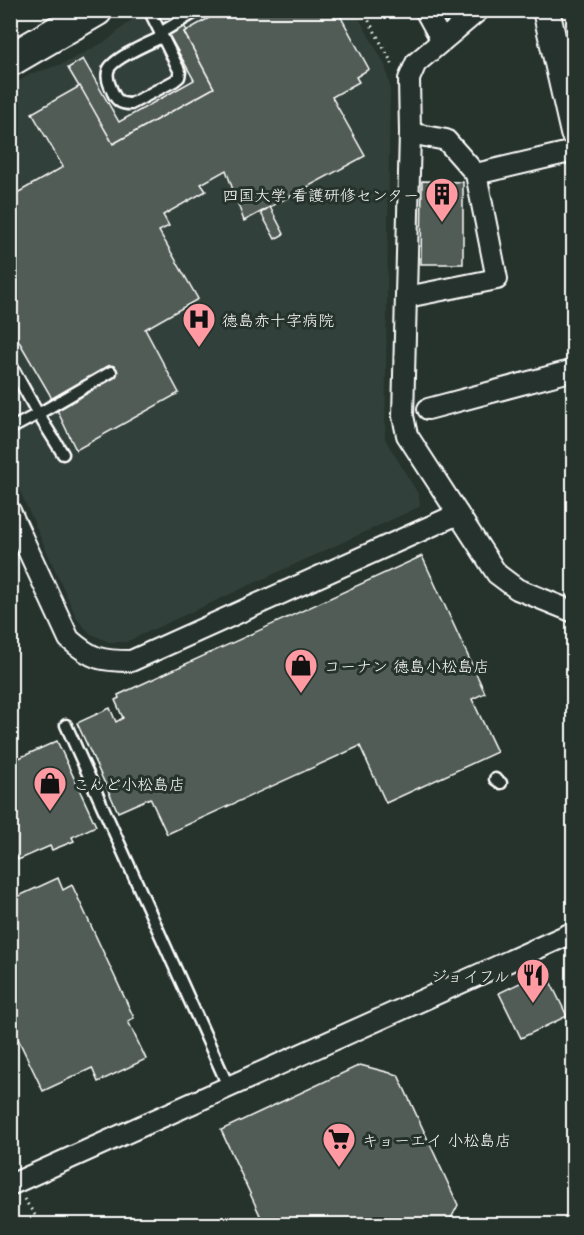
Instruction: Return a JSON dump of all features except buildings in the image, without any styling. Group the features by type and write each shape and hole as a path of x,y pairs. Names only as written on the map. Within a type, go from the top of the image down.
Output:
{"main road":[{"path":"10,60 96,10"}],"street":[{"path":"425,10 442,41"},
{"path":"479,10 416,63 409,79 410,133 403,416 407,435 497,574 517,589 573,612"},
{"path":"546,10 573,133"},
{"path":"407,297 497,279 476,174 446,140 410,133"},
{"path":"476,174 573,151"},
{"path":"428,409 573,370"},
{"path":"10,510 69,639 85,653 105,661 130,660 458,514"},
{"path":"15,1189 229,1088 573,933"}],"lane":[{"path":"149,10 161,35 180,72 179,76 131,104 123,104 116,99 107,79 108,68 114,62 161,35 199,10"},
{"path":"10,363 63,454"},
{"path":"10,429 111,372"},
{"path":"66,725 229,1088"}],"path":[{"path":"363,10 388,55 394,71"},
{"path":"15,1189 41,1224"}],"shaded area":[{"name":"徳島赤十字病院","path":"142,11 355,11 385,65 390,87 385,439 418,494 420,504 419,507 126,642 109,642 91,634 77,619 11,471 10,87 31,74 65,63 108,40"}],"place":[{"name":"四国大学 看護研修センター","path":"442,223"},
{"name":"徳島赤十字病院","path":"199,348"},
{"name":"コーナン 徳島小松島店","path":"301,694"},
{"name":"こんど小松島店","path":"50,812"},
{"name":"ジョイフル","path":"533,1004"},
{"name":"キョーエイ 小松島店","path":"339,1168"}]}
